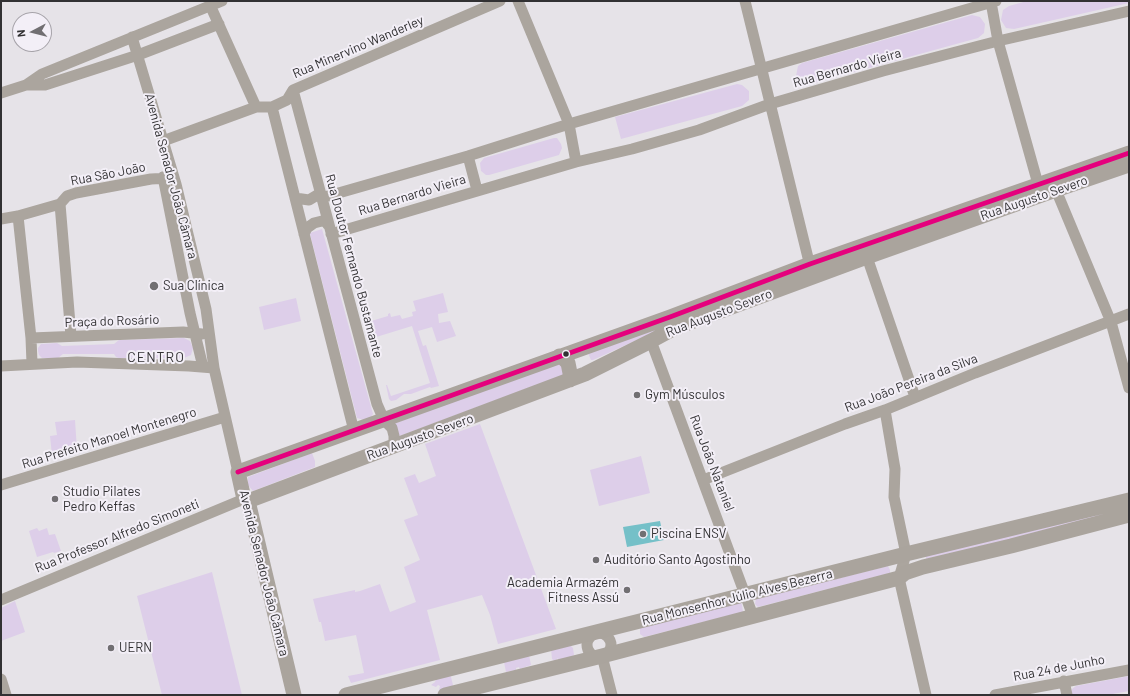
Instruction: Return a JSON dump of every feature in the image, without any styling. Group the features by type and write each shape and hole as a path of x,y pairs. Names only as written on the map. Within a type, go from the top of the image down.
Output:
{"main road":[{"name":"Rua Augusto Severo","path":"238,472 677,314 811,270 867,257 1056,190 1129,153"},
{"name":"Rua Augusto Severo","path":"246,500 585,374 675,328 811,270 1038,184 1129,165"},
{"path":"577,349 570,360 571,366 573,370 579,374 585,374"},
{"path":"559,356 568,364 570,380"},
{"name":"Avenida Senador João Câmara","path":"238,472 294,695"},
{"name":"Rua Monsenhor Júlio Alves Bezerra","path":"346,695 906,554 1129,500"},
{"name":"Rua Monsenhor Júlio Alves Bezerra","path":"445,695 602,656 899,578 905,573 924,567 1129,515"},
{"path":"494,658 500,682"},
{"path":"461,666 467,690"}],"street":[{"path":"1,93 26,85 42,74 222,1"},
{"name":"Rua Minervino Wanderley","path":"272,107 287,100 293,90 500,1"},
{"path":"518,1 569,124 576,162"},
{"path":"745,1 811,270"},
{"path":"993,2 998,41 1038,184"},
{"name":"Rua Bernardo Vieira","path":"295,198 309,200 316,196 468,156 569,124 993,2"},
{"path":"210,5 256,107"},
{"name":"Rua Bernardo Vieira","path":"304,234 314,223 322,221 326,222 330,229 699,130 770,104 883,71 998,41 1129,11"},
{"path":"26,85 45,85 138,55 219,24"},
{"name":"Avenida Senador João Câmara","path":"132,37 176,184 206,309 211,346 209,367"},
{"name":"Rua Doutor Fernando Bustamante","path":"293,90 377,404 384,420 392,428 394,446"},
{"path":"163,141 256,107 272,107 354,431"},
{"name":"Rua Bernardo Vieira","path":"468,156 478,190"},
{"name":"Avenida Senador João Câmara","path":"163,178 199,349 209,367 225,417 238,472"},
{"name":"Rua São João","path":"1,219 18,216 60,204 67,196 76,193 163,178 172,178 176,184"},
{"path":"1056,190 1111,322 1129,388"},
{"path":"60,204 71,336"},
{"path":"18,216 31,338 32,363"},
{"path":"867,257 915,396"},
{"name":"Rua João Pereira da Silva","path":"703,480 845,424 885,410 915,396 1129,314"},
{"name":"Praça do Rosário","path":"31,338 183,332 210,335"},
{"path":"199,349 200,343 204,341 209,342 211,346"},
{"name":"Rua João Nataniel","path":"651,341 753,616"},
{"path":"1,366 32,363 77,362 209,367"},
{"path":"885,410 895,469 894,497 906,554 899,578 926,695"},
{"name":"Rua Prefeito Manoel Montenegro","path":"1,485 225,417"},
{"name":"Rua Professor Alfredo Simoneti","path":"1,600 246,500"},
{"path":"596,633 606,635 610,640 610,650 602,656 595,656 588,648 588,641 592,634 596,633"},
{"path":"602,656 612,695"},
{"name":"Rua 24 de Junho","path":"995,695 1129,670"},
{"path":"1,680 6,695"},
{"path":"1064,681 1067,695"}],"shaded area":[{"path":"1027,1 1129,1 1129,3 1014,29 1006,28 1001,20 1003,10 1009,6"},
{"path":"972,15 980,17 985,24 984,33 978,38 807,85 803,85 798,81 796,76 798,66 802,63"},
{"path":"737,84 742,85 749,91 749,100 742,106 621,139 615,117"},
{"path":"557,138 561,144 562,148 559,155 489,175 486,175 481,171 480,163 484,158"},
{"path":"322,229 373,414 371,417 364,420 357,418 310,234"},
{"path":"801,271 650,334 593,360 591,360 588,353"},
{"path":"443,293 448,312 438,314 439,323 450,321 456,336 437,342 432,327 418,331 423,346 426,345 439,386 430,387 411,394 404,394 396,400 391,401 389,399 386,385 391,396 430,383 412,326 373,338 368,322 388,316 390,313 391,317 400,315 402,319 413,316 412,312 416,311 413,301"},
{"path":"296,298 301,321 264,330 259,307"},
{"path":"184,338 190,341 193,348 191,355 184,358 119,358 114,354 63,354 58,358 42,358 38,351 41,344 57,343 62,346 114,344 119,340"},
{"path":"560,362 566,374 397,437 393,424"},
{"path":"75,420 77,450 52,455 50,436 57,435 55,422"},
{"path":"480,424 556,629 498,644 490,615 482,595 427,610 440,660 351,683 348,676 364,673 356,635 325,641 321,622 319,622 313,599 355,590 355,592 360,591 380,584 390,612 416,602 404,567 420,560 404,520 418,515 404,478 415,474 419,483 436,476 425,444"},
{"path":"312,453 315,461 315,467 253,491 248,485 248,477"},
{"path":"641,456 650,493 599,506 590,470"},
{"path":"1129,503 1129,511 926,559 926,556"},
{"path":"37,528 39,531 47,528 49,535 55,534 61,551 37,557 29,531"},
{"path":"888,566 890,573 758,607 755,604 756,599"},
{"path":"212,572 242,695 162,695 137,596"},
{"path":"15,601 25,632 1,641 1,608"},
{"path":"741,603 743,612 644,637 640,634 640,627"},
{"path":"570,645 573,648 574,655 558,663 558,658 555,661 552,659 551,649"},
{"path":"529,655 531,665 520,669 519,667 516,668 516,670 506,672 504,662"},
{"path":"438,675 450,675 453,685 451,690 438,694 440,686 438,685 436,687 431,685 435,682"},
{"path":"1129,676 1129,691 1107,695 1071,695 1072,689 1076,686"}],"water":[{"name":"Piscina ENSV","path":"660,521 664,540 627,547 623,527"}],"transit line":[{"path":"238,472 670,317 810,264 1129,153"}],"place":[{"name":"Sua Clínica","path":"154,286"},
{"name":"Gym Músculos","path":"637,395"},
{"name":"Studio Pilates Pedro Keffas","path":"55,499"},
{"name":"Piscina ENSV","path":"643,534"},
{"name":"Auditório Santo Agostinho","path":"596,560"},
{"name":"Academia Armazém Fitness Assú","path":"627,590"},
{"name":"UERN","path":"111,648"}],"district":[{"name":"CENTRO","path":"156,357"}]}
